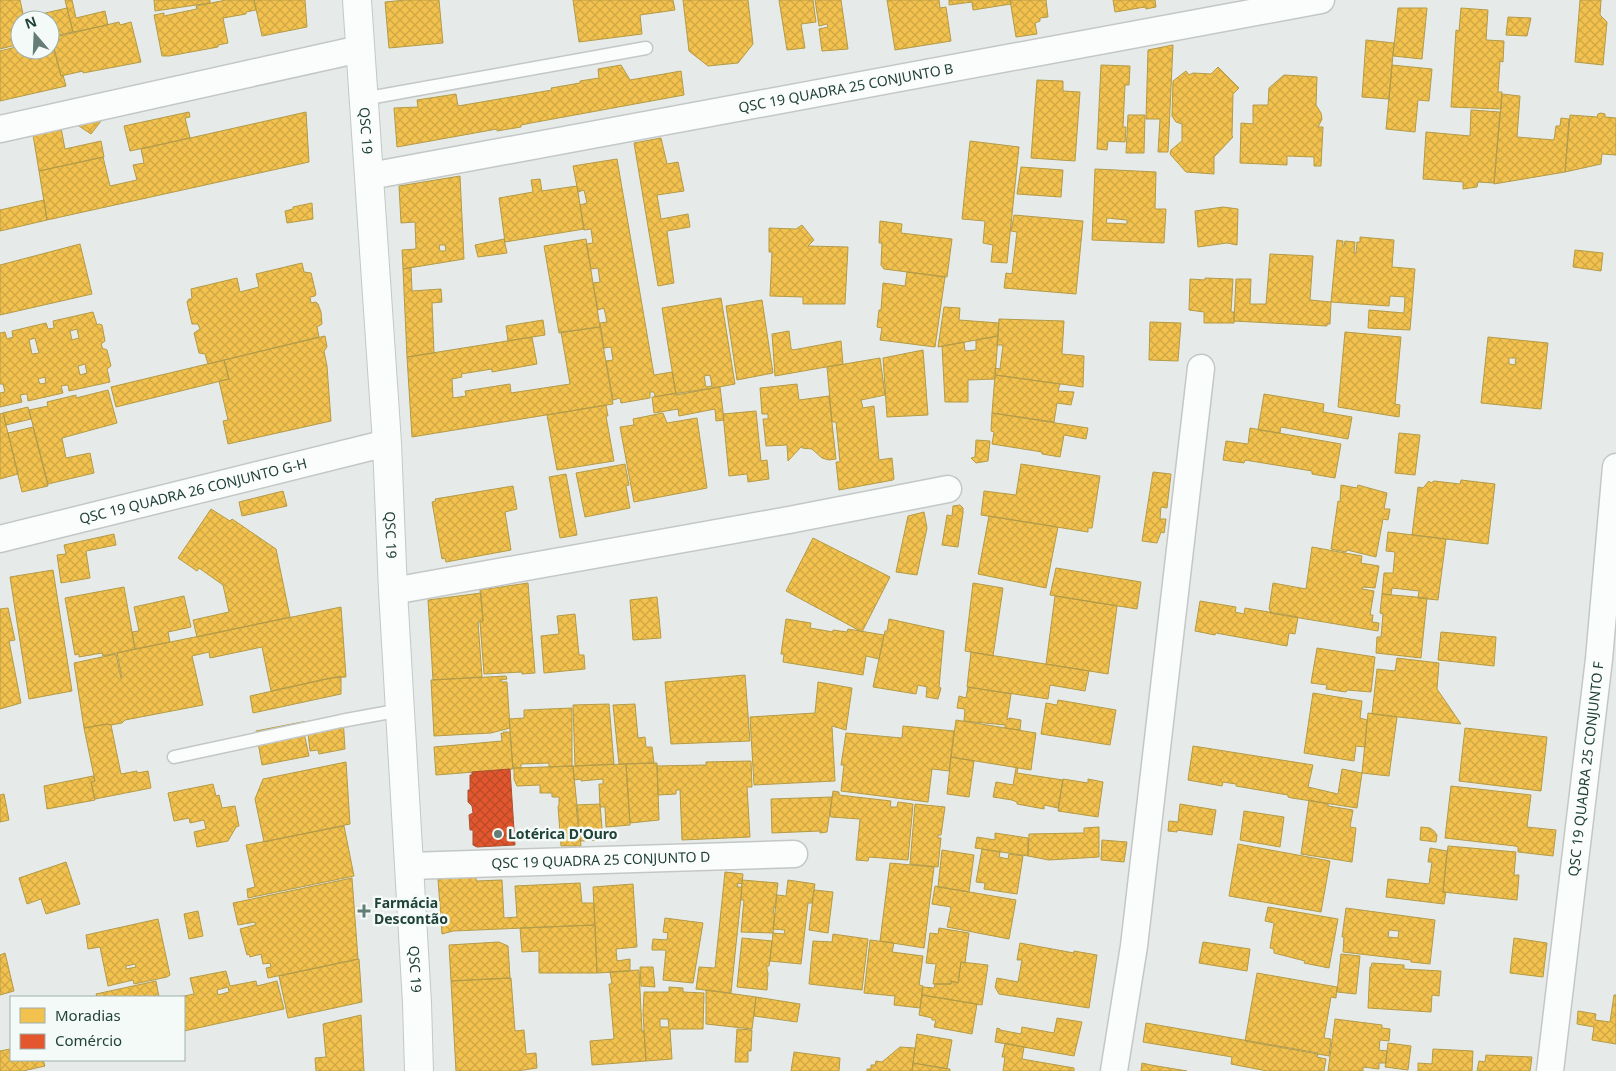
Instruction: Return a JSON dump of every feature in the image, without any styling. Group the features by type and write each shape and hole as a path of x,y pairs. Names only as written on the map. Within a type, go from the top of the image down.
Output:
{"street":[{"name":"QSC 19","path":"357,0 386,443 417,1003 419,1071"},
{"name":"QSC 19 QUADRA 25 CONJUNTO B","path":"370,176 1321,0"},
{"path":"0,129 360,49"},
{"path":"1114,1071 1134,946 1201,368"},
{"name":"QSC 19 QUADRA 26 CONJUNTO G-H","path":"0,539 386,443"},
{"name":"QSC 19 QUADRA 25 CONJUNTO F","path":"1550,1071 1599,659 1616,467"},
{"path":"393,591 789,520 948,489"},
{"name":"QSC 19 QUADRA 25 CONJUNTO D","path":"408,866 794,854"}],"lane":[{"path":"363,99 646,48"},
{"path":"174,757 341,720 400,710"}],"building: Moradias":[{"path":"0,0 20,0 22,10 10,10 10,46 0,49"},
{"path":"65,0 72,0 76,18 105,11 108,25 73,32"},
{"path":"154,0 210,0 210,3 155,11"},
{"path":"226,0 254,0 256,10 246,12 246,14 223,18 228,43 218,45 218,47 162,56 154,15 164,13 164,16 197,9 196,6"},
{"path":"254,0 305,0 307,27 262,36"},
{"path":"439,0 443,43 389,48 385,2"},
{"path":"573,0 673,0 675,10 640,15 642,34 579,42"},
{"path":"683,0 748,0 753,44 738,63 708,66 689,51"},
{"path":"779,0 813,0 816,22 801,24 805,48 787,50"},
{"path":"815,0 841,0 848,49 822,51 819,29 828,27 827,24 819,26"},
{"path":"887,0 939,0 940,8 946,7 951,41 895,50"},
{"path":"949,0 1010,0 1011,4 973,10 972,2 949,5"},
{"path":"1010,0 1046,0 1048,17 1040,18 1040,21 1035,23 1037,34 1016,37"},
{"path":"1113,0 1155,0 1156,7 1115,12"},
{"path":"1580,0 1601,0 1600,15 1607,22 1603,65 1575,62"},
{"path":"67,8 73,32 60,35 60,10 58,10"},
{"path":"1398,8 1427,8 1422,59 1393,56"},
{"path":"1461,8 1488,10 1486,40 1504,41 1503,62 1500,61 1498,92 1502,92 1501,109 1451,107 1456,30 1459,31"},
{"path":"1508,17 1531,18 1527,36 1506,35"},
{"path":"119,22 120,25 131,22 141,62 61,76 57,60 60,60 60,36"},
{"path":"1366,40 1394,43 1389,99 1362,97"},
{"path":"1173,45 1168,152 1158,152 1160,119 1146,119 1148,50"},
{"path":"10,48 10,60 57,60 66,86 0,101 0,51"},
{"path":"621,65 630,80 681,71 684,95 531,123 521,125 521,127 497,131 497,129 397,147 394,108 418,107 417,100 456,94 458,106 552,90 551,88 599,78 598,69"},
{"path":"1101,65 1130,66 1129,85 1125,85 1123,127 1126,127 1125,142 1108,141 1107,150 1097,149"},
{"path":"1392,65 1432,69 1429,101 1418,100 1415,132 1386,129"},
{"path":"1218,67 1239,88 1233,94 1233,137 1214,157 1214,174 1186,172 1170,154 1171,150 1182,141 1182,124 1176,122 1172,116 1173,81 1186,71 1189,75 1193,73 1211,74"},
{"path":"1284,75 1317,77 1316,105 1322,119 1318,127 1323,127 1321,166 1314,166 1314,157 1287,156 1287,165 1240,163 1241,123 1253,124 1253,105 1268,105 1269,88"},
{"path":"1037,80 1063,81 1063,91 1080,92 1075,161 1031,158"},
{"path":"1502,94 1520,96 1517,137 1554,140 1556,126 1560,126 1561,118 1569,119 1565,172 1494,184"},
{"path":"1471,110 1500,112 1494,183 1478,182 1477,187 1463,189 1463,182 1423,179 1426,132 1470,136"},
{"path":"86,111 101,121 91,134 73,122"},
{"path":"189,112 190,117 185,118 190,138 130,151 124,126"},
{"path":"306,112 309,162 47,220 39,171 103,157 110,186 137,180 133,165 144,163 141,149"},
{"path":"1601,113 1605,114 1605,117 1616,118 1616,155 1602,154 1601,164 1565,172 1570,115 1597,117"},
{"path":"1128,115 1145,115 1144,153 1126,153"},
{"path":"59,117 65,149 101,141 104,157 39,171 31,123"},
{"path":"661,138 667,164 678,162 684,191 657,195 661,219 688,214 690,227 667,231 674,283 658,286 634,143"},
{"path":"970,141 1019,147 1007,263 991,262 993,245 983,243 985,221 962,219"},
{"path":"617,159 654,375 672,372 676,393 655,397 654,392 650,392 650,398 621,403 620,398 613,400 606,361 613,360 611,347 604,348 600,323 607,322 604,308 598,310 593,283 600,282 598,268 591,269 586,244 593,243 591,229 584,230 580,205 587,203 584,190 578,192 573,166"},
{"path":"1021,167 1063,170 1061,197 1017,194"},
{"path":"1095,169 1156,172 1155,209 1166,209 1164,243 1092,240","holes":["1107,218 1127,220 1127,224 1106,223"]},
{"path":"460,176 464,259 403,269 402,250 416,249 415,222 401,223 399,186","holes":["439,245 445,245 446,251 440,251"]},
{"path":"540,179 542,191 577,186 584,229 505,242 499,198 533,192 531,180"},
{"path":"44,200 47,220 0,231 0,210"},
{"path":"312,203 313,219 287,223 285,211 293,209 293,207"},
{"path":"1223,207 1238,209 1237,245 1227,243 1198,247 1195,211"},
{"path":"1014,215 1083,221 1076,294 1004,288 1006,273 1012,274 1017,232 1011,231"},
{"path":"880,221 902,224 901,233 952,239 947,277 884,269 881,265 882,243 879,243"},
{"path":"802,225 814,240 808,246 848,247 845,304 803,304 803,297 770,296 772,252 769,252 769,228 796,229"},
{"path":"1360,237 1394,240 1392,267 1415,269 1410,330 1368,328 1369,310 1404,313 1405,297 1390,296 1389,306 1331,302 1337,240 1343,241 1343,246 1345,241 1355,242 1354,253 1356,253 1357,242 1360,242"},
{"path":"504,239 507,253 478,257 475,245"},
{"path":"586,239 600,327 559,333 544,246"},
{"path":"80,244 92,294 0,315 0,265"},
{"path":"1575,250 1603,253 1601,271 1573,267"},
{"path":"1270,254 1313,256 1310,300 1331,302 1330,324 1327,324 1327,326 1234,321 1236,279 1251,279 1250,304 1266,304"},
{"path":"302,263 304,272 311,273 316,294 310,297 311,303 316,302 321,312 322,324 317,327 319,337 208,364 205,354 199,353 194,333 200,329 198,324 192,324 187,302 189,299 192,299 191,289 237,278 240,292 259,287 256,274"},
{"path":"411,267 412,291 441,289 442,302 432,303 434,353 407,357 403,269"},
{"path":"907,272 945,277 935,347 880,340 882,328 877,327 879,310 881,310 883,283 905,286"},
{"path":"1205,278 1233,279 1231,312 1234,312 1234,323 1204,323 1204,312 1189,310 1190,279 1205,280"},
{"path":"721,298 735,384 676,395 662,308","holes":["710,375 712,386 706,387 704,376"]},
{"path":"762,300 773,373 737,380 726,306"},
{"path":"944,307 960,308 959,320 999,323 998,336 938,347"},
{"path":"93,312 97,325 102,325 105,341 101,344 103,349 107,350 111,366 107,369 110,382 69,391 68,385 61,386 63,393 28,401 27,394 20,395 22,402 0,407 0,393 5,392 3,384 0,384 0,333 5,332 7,339 13,337 12,331 46,323 48,329 54,328 53,321","holes":["77,329 79,338 72,340 70,331","35,338 39,353 32,354 29,340","85,364 87,373 80,375 78,366","45,377 46,383 40,384 38,379"]},
{"path":"999,319 1064,321 1062,354 1084,356 1083,387 995,375 995,368 1000,369 1003,345 997,345"},
{"path":"543,320 545,335 508,341 506,326"},
{"path":"1150,322 1181,323 1178,361 1149,360"},
{"path":"600,327 613,404 412,437 407,357 532,337 537,364 492,372 492,369 461,374 462,377 452,379 453,398 466,396 465,391 510,384 511,393 570,384 561,332"},
{"path":"789,331 791,348 793,350 841,341 843,364 775,376 772,334"},
{"path":"1345,332 1401,337 1395,404 1400,405 1399,417 1338,407"},
{"path":"325,336 327,347 324,351 331,421 228,444 223,421 228,420 219,381 229,379 224,360"},
{"path":"998,336 995,379 968,380 968,402 945,402 942,346 964,342 965,351 976,350 976,340"},
{"path":"1488,337 1548,343 1541,409 1481,403","holes":["1509,358 1516,358 1515,365 1509,364"]},
{"path":"923,350 928,415 887,417 883,358"},
{"path":"880,358 885,395 861,400 863,408 874,406 879,460 892,458 894,479 839,490 836,462 840,462 836,422 832,422 827,367"},
{"path":"224,360 229,379 116,407 111,387"},
{"path":"995,375 1060,384 1058,391 1074,392 1071,405 1057,403 1054,422 992,413"},
{"path":"797,384 799,400 829,396 836,459 822,458 812,449 802,448 802,446 788,461 787,445 766,446 763,419 768,419 768,414 762,414 760,388"},
{"path":"720,387 724,420 716,421 715,409 679,416 678,409 654,413 652,397"},
{"path":"108,390 117,423 62,438 66,458 90,453 94,473 48,484 29,410 48,406 47,402 76,395 76,398"},
{"path":"1264,394 1324,404 1323,412 1352,417 1348,439 1281,427 1280,433 1258,430"},
{"path":"606,405 608,416 606,416 614,461 557,470 547,415"},
{"path":"28,407 31,419 6,425 3,413"},
{"path":"756,411 761,461 767,460 769,479 748,482 747,474 729,476 723,414"},
{"path":"3,413 18,474 0,479 0,414"},
{"path":"663,413 667,423 697,418 707,488 634,502 620,427 634,425 633,419"},
{"path":"992,413 1088,428 1086,439 1064,435 1060,457 1042,454 1042,452 992,444 994,432 991,431"},
{"path":"33,427 48,486 22,492 8,433"},
{"path":"1250,428 1341,444 1335,478 1312,474 1312,471 1245,460 1244,463 1223,460 1226,441 1248,444"},
{"path":"1399,433 1420,435 1415,475 1395,473"},
{"path":"976,440 990,441 988,461 976,463 971,458 975,457"},
{"path":"625,464 629,485 626,486 630,508 585,517 576,473"},
{"path":"1021,464 1100,476 1092,528 1088,528 1088,532 981,515 984,491 1016,495"},
{"path":"1153,472 1171,474 1167,508 1161,507 1160,519 1166,519 1164,533 1161,532 1157,543 1142,541"},
{"path":"566,474 577,535 560,538 549,477"},
{"path":"1461,480 1495,484 1488,544 1412,535 1418,487 1423,488 1429,481 1431,483 1434,481 1460,484"},
{"path":"1341,485 1357,488 1358,485 1387,493 1384,509 1390,509 1388,520 1383,519 1376,557 1347,550 1346,552 1331,549 1338,501 1340,502"},
{"path":"513,486 517,509 505,512 511,550 446,562 445,558 442,559 432,502 436,501 435,499"},
{"path":"283,491 287,506 242,516 239,502"},
{"path":"960,505 963,508 963,513 958,547 942,545 947,515 952,516 953,506"},
{"path":"211,509 230,521 232,519 276,549 290,617 197,637 193,620 229,612 223,585 199,568 197,571 178,558"},
{"path":"924,512 927,528 917,575 896,572 908,516"},
{"path":"989,516 1058,527 1046,588 978,574"},
{"path":"1388,532 1446,539 1438,600 1418,598 1419,591 1392,588 1391,595 1382,594 1384,573 1393,573 1395,552 1386,551"},
{"path":"114,534 116,545 86,551 90,578 61,583 57,555 66,554 64,545"},
{"path":"813,538 890,577 862,632 786,591"},
{"path":"1312,547 1362,556 1361,563 1379,566 1375,588 1363,587 1362,589 1374,591 1370,615 1373,615 1372,622 1379,623 1378,631 1270,613 1273,583 1306,589"},
{"path":"1056,568 1141,582 1137,609 1050,595"},
{"path":"53,570 72,691 29,699 10,577"},
{"path":"528,583 535,673 484,674 480,622 483,621 480,590"},
{"path":"973,583 1003,588 993,656 965,651"},
{"path":"124,587 135,649 103,656 102,653 79,657 79,654 75,655 65,598"},
{"path":"481,593 483,621 478,622 482,677 433,680 428,600"},
{"path":"1382,594 1427,598 1421,658 1376,653 1377,637 1381,637 1383,614 1380,613"},
{"path":"184,596 191,627 168,632 170,642 135,649 132,632 139,631 134,607"},
{"path":"1055,596 1117,606 1108,674 1046,664"},
{"path":"657,597 661,638 633,640 630,600"},
{"path":"1200,601 1236,607 1235,612 1244,614 1245,608 1298,617 1295,634 1289,633 1287,646 1195,631"},
{"path":"341,607 346,677 330,678 271,691 262,647 210,658 209,652 192,656 203,705 125,720 122,723 84,728 74,663 116,654 122,678 117,653"},
{"path":"8,608 15,640 9,641 21,703 0,709 0,609"},
{"path":"575,614 579,655 584,655 585,669 544,673 541,636 559,634 557,616"},
{"path":"786,619 811,623 810,628 833,632 833,630 847,632 848,629 884,635 879,659 866,656 863,675 783,662 784,654 781,654"},
{"path":"889,619 944,631 939,687 941,688 938,699 926,697 927,687 918,685 916,694 873,687"},
{"path":"1441,632 1496,637 1494,666 1438,660"},
{"path":"1317,648 1375,657 1371,692 1347,690 1346,692 1326,689 1327,685 1311,683"},
{"path":"971,652 1089,671 1085,691 1050,685 1048,699 967,687"},
{"path":"1397,658 1439,663 1437,689 1461,724 1372,714 1377,669 1395,671"},
{"path":"745,675 750,741 671,744 665,682"},
{"path":"341,676 341,694 253,713 250,696"},
{"path":"506,676 507,679 501,680 501,682 507,682 510,728 491,733 434,736 431,680"},
{"path":"818,682 852,688 846,730 832,726 835,781 754,785 750,717 815,713"},
{"path":"968,687 1011,694 1007,720 1009,718 1021,720 1020,730 1005,728 1005,725 964,721 965,709 957,708 959,696 966,698"},
{"path":"1313,693 1362,701 1360,718 1367,720 1365,747 1356,746 1354,761 1304,753"},
{"path":"1058,700 1116,710 1110,745 1041,734 1046,703 1057,705"},
{"path":"609,704 614,764 575,766 573,705"},
{"path":"635,704 638,738 645,737 646,747 652,747 654,763 619,764 613,705"},
{"path":"572,708 572,766 549,767 549,763 521,764 521,768 513,768 509,719 524,718 524,710"},
{"path":"1368,713 1397,717 1389,776 1362,773"},
{"path":"343,718 345,749 319,754 318,750 310,751 308,733 304,733 309,756 262,765 256,731 302,722"},
{"path":"956,720 1036,733 1031,770 951,757"},
{"path":"111,725 121,774 148,771 151,788 95,799 91,782 95,781 84,728"},
{"path":"903,726 954,731 949,771 932,769 928,802 841,791 844,765 841,765 846,733 902,738"},
{"path":"1465,728 1547,737 1541,791 1459,781"},
{"path":"503,732 510,732 513,769 436,775 434,747 502,741 501,733 504,734"},
{"path":"1193,746 1313,765 1308,787 1338,794 1342,769 1362,773 1357,808 1292,798 1288,797 1288,795 1236,786 1236,784 1223,782 1222,786 1188,780"},
{"path":"951,757 974,761 969,797 947,794"},
{"path":"751,761 752,787 747,787 750,837 682,840 680,790 676,790 676,794 658,795 657,766 706,765 706,762"},
{"path":"346,762 350,824 264,842 255,799 263,779"},
{"path":"657,763 659,820 630,823 626,764"},
{"path":"626,764 630,825 606,827 605,807 600,807 599,784 603,784 603,779 574,780 573,766"},
{"path":"573,766 581,846 561,846 559,797 552,797 552,793 540,793 540,785 517,786 514,779 514,768"},
{"path":"1016,768 1018,768 1017,773 1063,780 1058,808 1044,805 1044,809 993,797 996,782 1013,785"},
{"path":"93,776 95,781 91,782 95,800 47,809 44,786"},
{"path":"1063,779 1088,783 1088,779 1103,782 1098,817 1058,811"},
{"path":"213,784 216,796 219,795 222,808 235,806 239,826 236,827 228,841 197,847 194,832 206,829 204,820 190,823 189,818 174,821 168,793"},
{"path":"1451,786 1531,795 1527,827 1556,830 1553,856 1518,852 1518,847 1515,846 1445,838"},
{"path":"833,791 839,792 839,795 891,801 890,807 897,807 898,802 913,804 908,860 869,857 868,861 856,860 860,819 831,817"},
{"path":"4,794 9,820 0,822 0,795"},
{"path":"832,797 827,832 772,833 771,799"},
{"path":"1309,800 1328,804 1328,806 1353,810 1350,827 1356,828 1352,862 1301,854"},
{"path":"600,804 603,840 580,841 576,805"},
{"path":"915,804 945,807 941,835 938,835 938,838 941,838 938,867 910,864"},
{"path":"1180,804 1216,810 1212,835 1177,830 1177,832 1168,831 1169,821 1178,822"},
{"path":"1244,811 1284,817 1280,847 1240,840"},
{"path":"344,826 354,876 248,898 247,889 255,887 246,845"},
{"path":"1099,827 1099,857 1049,860 1028,856 1029,834 1084,833 1084,828"},
{"path":"1421,827 1430,828 1434,831 1437,835 1436,842 1420,840"},
{"path":"995,833 1028,838 1028,856 975,848 977,837 995,840"},
{"path":"1102,840 1127,842 1124,862 1101,860"},
{"path":"1238,844 1330,861 1321,912 1229,896"},
{"path":"1448,846 1516,852 1514,875 1519,875 1517,900 1443,892"},
{"path":"1430,848 1447,851 1443,892 1446,892 1444,904 1386,897 1388,879 1429,884 1432,862 1428,862"},
{"path":"982,849 1000,852 999,857 1008,859 1009,854 1023,856 1017,894 984,889 985,883 976,882"},
{"path":"942,850 974,855 969,892 938,887"},
{"path":"66,862 80,904 46,914 41,899 27,904 19,878"},
{"path":"890,863 934,867 924,948 880,941"},
{"path":"725,872 743,874 742,884 738,883 737,887 742,887 731,993 696,989 699,967 715,968"},
{"path":"476,876 476,881 502,880 504,918 517,917 515,886 580,883 582,903 594,903 595,925 453,931 442,934 438,879"},
{"path":"352,878 358,959 268,978 266,968 271,967 270,963 263,964 261,954 250,957 249,954 247,955 240,929 255,925 255,922 238,925 233,903"},
{"path":"742,880 778,883 773,914 775,914 773,933 741,932 744,900 741,900"},
{"path":"788,880 815,884 812,903 808,903 801,964 770,961 773,933 784,934 785,930 773,929 777,895 786,896"},
{"path":"633,884 637,947 616,949 617,961 630,959 630,971 597,973 593,887"},
{"path":"935,886 1016,900 1009,939 947,927 951,907 932,904"},
{"path":"814,890 833,892 828,933 809,930"},
{"path":"1268,907 1338,919 1329,968 1304,963 1305,961 1274,953 1274,949 1270,948 1274,923 1265,921"},
{"path":"1346,908 1435,920 1430,964 1343,952 1344,937 1342,937","holes":["1389,930 1399,931 1398,938 1388,937"]},
{"path":"198,911 203,936 189,939 184,914"},
{"path":"665,918 703,923 693,983 663,980 666,950 652,950 652,947 653,939 667,940 668,933 663,932"},
{"path":"158,919 170,975 134,984 133,980 108,986 100,947 88,949 86,935","holes":["135,964 136,967 126,969 126,966"]},
{"path":"595,925 597,973 539,973 539,951 522,952 520,928"},
{"path":"939,928 969,933 965,963 961,962 958,983 951,981 951,984 933,984 936,964 926,963 930,933 938,934"},
{"path":"833,934 868,939 862,990 809,984 813,941 832,942"},
{"path":"742,938 772,941 769,966 767,966 767,990 737,987"},
{"path":"1514,938 1547,943 1543,977 1510,973"},
{"path":"870,940 894,943 892,952 923,956 919,985 923,986 920,1008 894,1005 895,996 864,993"},
{"path":"499,942 508,946 510,978 451,981 449,945"},
{"path":"1203,942 1250,949 1247,971 1199,963"},
{"path":"1020,943 1074,953 1074,951 1097,955 1089,1008 999,994 995,987 997,978 1018,982 1022,960 1017,960"},
{"path":"5,953 14,991 0,995 0,955"},
{"path":"1341,954 1360,956 1356,994 1337,992"},
{"path":"359,959 362,1002 288,1018 279,976"},
{"path":"961,962 988,965 982,1005 922,995 923,987 934,988 935,984 951,984 951,981 958,983"},
{"path":"1372,963 1404,965 1404,969 1441,971 1439,996 1432,995 1431,1012 1368,1008 1370,967"},
{"path":"640,967 653,967 655,987 641,986"},
{"path":"639,970 642,1031 644,1031 646,1061 592,1065 590,1041 614,1039 609,984 612,984 610,972"},
{"path":"226,971 230,986 256,981 257,986 277,981 284,1009 185,1031 185,996 194,994 190,978","holes":["228,987 229,992 218,995 217,990"]},
{"path":"1257,973 1337,987 1336,998 1331,997 1324,1038 1331,1039 1329,1056 1245,1041"},
{"path":"511,978 515,1031 524,1030 526,1054 536,1053 537,1068 517,1071 456,1071 451,981"},
{"path":"156,981 159,996 97,996 96,994"},
{"path":"669,987 683,988 683,992 704,993 703,1029 670,1029 672,1059 646,1061 643,1014 644,992 669,992","holes":["660,1019 668,1019 669,1027 660,1027"]},
{"path":"706,990 756,997 752,1029 706,1024"},
{"path":"922,995 977,1004 972,1034 934,1027 936,1020 919,1015"},
{"path":"1614,995 1616,995 1616,1044 1592,1040 1594,1027 1577,1024 1578,1011 1596,1014 1595,1020 1610,1022"},
{"path":"756,997 800,1004 797,1022 754,1016"},
{"path":"361,1015 364,1071 316,1071 315,1058 326,1057 323,1024"},
{"path":"1057,1018 1082,1022 1074,1056 995,1042 997,1028 1021,1034 1022,1027 1054,1033"},
{"path":"1335,1019 1382,1025 1382,1028 1390,1029 1389,1041 1380,1040 1379,1050 1387,1051 1386,1063 1379,1063 1379,1069 1363,1067 1363,1071 1328,1071"},
{"path":"1146,1023 1318,1053 1317,1057 1326,1059 1324,1071 1267,1071 1231,1064 1232,1057 1143,1042"},
{"path":"737,1029 752,1030 751,1051 748,1051 748,1062 735,1062"},
{"path":"917,1034 952,1040 947,1069 913,1063"},
{"path":"1005,1043 1024,1047 1022,1059 1074,1068 1074,1071 1003,1071 1005,1057 1002,1057"},
{"path":"1388,1043 1411,1046 1408,1070 1385,1067"},
{"path":"900,1047 915,1048 912,1071 867,1071 867,1069 871,1069 871,1065 875,1065 876,1061 882,1062"},
{"path":"10,1049 10,1061 43,1061 45,1066 23,1071 0,1071 0,1051"},
{"path":"1433,1049 1473,1051 1472,1071 1418,1071 1418,1063 1432,1064"},
{"path":"794,1052 840,1058 839,1071 791,1071"},
{"path":"1486,1055 1532,1057 1530,1071 1477,1071 1479,1061 1485,1062"},
{"path":"913,1063 950,1069 950,1071 912,1071"},
{"path":"1142,1063 1151,1065 1187,1071 1141,1071"}],"building: Comércio":[{"path":"510,769 515,845 477,847 473,845 473,830 470,830 469,815 473,813 472,806 468,802 470,775 472,775 472,772"}],"place":[{"name":"Lotérica D'Ouro","path":"498,834"},
{"name":"Farmácia Descontão","path":"364,911"}]}
